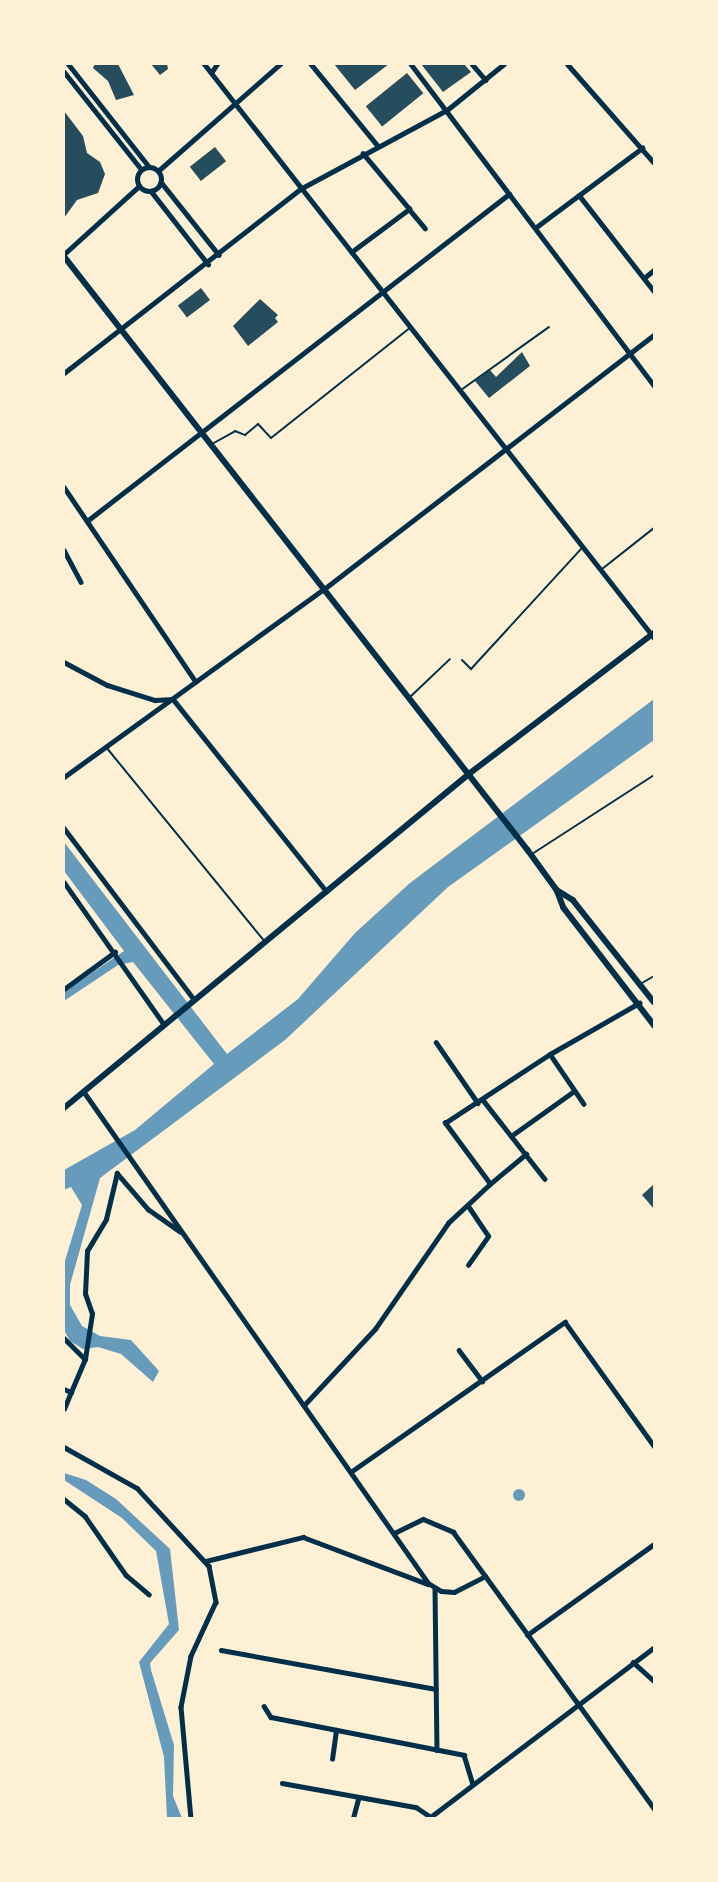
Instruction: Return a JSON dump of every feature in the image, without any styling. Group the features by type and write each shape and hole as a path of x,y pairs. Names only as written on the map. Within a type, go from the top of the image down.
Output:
{"main road":[{"path":"64,255 530,852 557,890 564,908 639,1003 654,1025"},
{"path":"64,1108 169,1018 469,774 653,635"},
{"path":"557,890 573,900 654,1002"},
{"path":"639,1003 649,996"}],"street":[{"path":"68,64 148,167"},
{"path":"204,64 302,188 354,250 504,450 653,635"},
{"path":"211,73 217,64"},
{"path":"158,170 280,64"},
{"path":"311,64 378,146"},
{"path":"411,64 654,385"},
{"path":"472,64 486,80"},
{"path":"64,373 219,256 302,188 447,110 504,64"},
{"path":"567,64 642,147 654,163"},
{"path":"64,72 141,169 139,186 64,255"},
{"path":"536,228 642,147"},
{"path":"363,154 425,228"},
{"path":"141,169 148,167 158,170"},
{"path":"158,170 161,182 219,256"},
{"path":"151,191 161,182"},
{"path":"139,186 151,191 208,264"},
{"path":"87,521 510,194"},
{"path":"579,195 654,291"},
{"path":"354,250 409,209"},
{"path":"644,278 654,270"},
{"path":"64,777 324,589 631,355 654,335"},
{"path":"64,487 196,682"},
{"path":"64,550 81,582"},
{"path":"64,662 108,685 155,700 173,699"},
{"path":"173,699 326,891"},
{"path":"64,828 193,1000"},
{"path":"64,882 115,952 163,1023"},
{"path":"64,989 115,952"},
{"path":"490,1184 445,1124 550,1054 639,1003"},
{"path":"436,1042 481,1101 545,1179"},
{"path":"550,1054 584,1104"},
{"path":"83,1091 432,1586 438,1642 435,1689 437,1750"},
{"path":"511,1136 574,1091"},
{"path":"305,1404 375,1329 448,1224 469,1208 490,1184 526,1154"},
{"path":"64,1409 85,1359 92,1314 85,1294 87,1251 106,1220 117,1174 148,1209 182,1232"},
{"path":"468,1265 488,1236 469,1208"},
{"path":"352,1471 566,1322 654,1446"},
{"path":"64,1338 85,1359"},
{"path":"459,1350 482,1381"},
{"path":"64,1389 71,1392"},
{"path":"64,1448 136,1488 206,1561 216,1602 190,1656 181,1707 192,1818"},
{"path":"64,1499 85,1516 126,1575 149,1594"},
{"path":"394,1533 422,1519 443,1524 485,1576 654,1809"},
{"path":"206,1561 303,1538 432,1586 454,1592 485,1576"},
{"path":"527,1635 654,1544"},
{"path":"282,1783 358,1799 416,1807 430,1818 578,1703 654,1647"},
{"path":"221,1650 435,1689"},
{"path":"633,1662 654,1681"},
{"path":"264,1706 271,1717 437,1750 468,1759 473,1784"},
{"path":"332,1760 336,1730"},
{"path":"353,1818 358,1799"}],"lane":[{"path":"211,444 235,432 245,435 258,424 271,438 412,327"},
{"path":"459,391 549,327"},
{"path":"600,570 654,528"},
{"path":"462,660 471,669 582,548"},
{"path":"409,698 450,659"},
{"path":"106,747 264,942"},
{"path":"530,852 654,775"},
{"path":"640,984 654,976"}],"water":[{"path":"654,699 654,740 448,887 285,1040 100,1178 70,1285 70,1305 82,1326 100,1336 131,1340 159,1371 153,1382 121,1354 98,1347 83,1349 70,1341 64,1330 64,1264 82,1205 71,1187 64,1190 64,1170 135,1130 214,1064 133,962 118,965 64,1001 64,992 124,951 64,871 64,842 227,1054 298,999 355,933 410,883"},
{"path":"64,1473 86,1480 116,1499 170,1549 179,1630 150,1663 174,1745 173,1796 182,1818 167,1818 164,1757 139,1662 169,1624 156,1551 122,1518 64,1480"},
{"path":"517,1489 521,1489 525,1495 521,1501 517,1501 513,1497 513,1493"}],"building":[{"path":"95,64 118,64 134,95 116,100 108,81 93,68"},
{"path":"151,64 167,64 168,69 160,75"},
{"path":"334,64 389,64 355,90"},
{"path":"421,64 464,64 471,72 443,92"},
{"path":"407,73 423,93 382,127 366,106"},
{"path":"64,111 83,136 87,153 100,162 105,174 98,193 77,200 64,218"},
{"path":"215,147 226,161 201,181 190,167"},
{"path":"201,288 210,300 187,317 178,305"},
{"path":"260,299 278,315 275,318 278,322 248,346 233,326"},
{"path":"522,352 530,366 489,398 475,381 490,370 496,377"},
{"path":"654,1184 654,1209 642,1195"}]}
